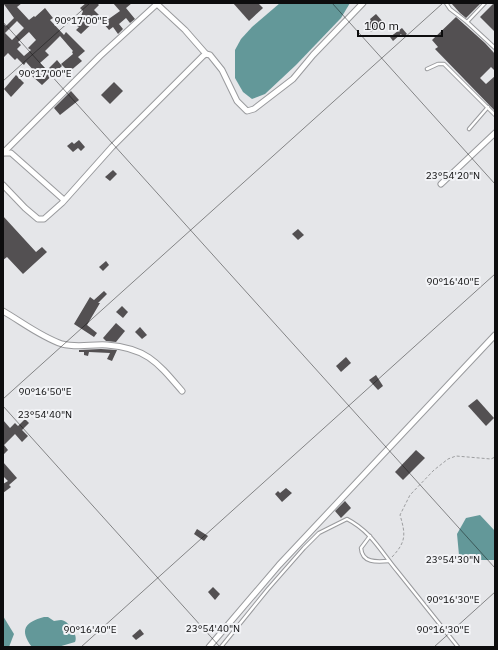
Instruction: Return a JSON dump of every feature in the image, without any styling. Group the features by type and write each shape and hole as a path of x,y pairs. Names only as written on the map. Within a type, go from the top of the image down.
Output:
{"street":[{"path":"64,200 11,153 3,153 100,56 158,3 206,54 210,55 222,70 237,101 247,111 254,109 294,79 313,55 364,3"},
{"path":"3,185 38,219 44,219 64,200 112,147 183,75 206,54"},
{"path":"441,184 495,133"},
{"path":"3,311 46,337 62,344 74,346 107,346 131,349 148,356 161,366 182,392"},
{"path":"209,647 279,565 495,335"}],"lane":[{"path":"446,3 450,9 467,22 495,48"},
{"path":"467,22 485,3"},
{"path":"427,69 438,64 444,64 495,115"},
{"path":"469,129 488,108"},
{"path":"221,647 268,589 319,533 347,519 359,525 370,536 458,647"},
{"path":"370,536 361,548 361,553 365,559 371,561 389,561"}],"path":[{"path":"389,561 401,548 404,538 405,530 400,515 410,495 434,470 448,459 456,456 491,460 495,457"}],"water":[{"path":"280,3 350,3 341,18 296,65 265,94 252,99 243,92 235,78 235,50 241,39 252,27"},
{"path":"480,515 495,531 495,560 479,560 459,555 457,534 466,518"},
{"path":"3,616 14,634 9,647 3,647"},
{"path":"48,617 54,621 61,620 70,625 74,632 76,639 75,642 58,647 32,647 26,636 26,628 32,621"}],"building":[{"path":"3,3 22,3 17,7 29,20 45,8 53,18 50,20 64,35 66,32 85,51 78,57 82,61 69,72 61,64 73,54 73,51 60,36 45,51 49,55 40,63 47,70 57,60 62,66 42,85 32,76 36,73 26,62 24,65 17,58 15,60 8,53 3,58 3,23 6,26 14,18","holes":["17,21 24,28 12,40 5,33","29,32 36,40 28,48 31,50 24,56 17,49 21,45 18,42"]},
{"path":"86,3 97,3 99,5 94,10 100,16 81,34 76,30 79,27 77,26 83,11 80,8"},
{"path":"113,3 132,3 126,8 135,19 130,23 126,18 119,24 123,29 118,34 113,27 109,30 103,23 120,11"},
{"path":"233,3 258,3 263,8 249,21"},
{"path":"451,3 481,3 466,18"},
{"path":"495,3 495,32 480,17"},
{"path":"376,14 383,22 371,32 366,26 371,21 370,19"},
{"path":"456,17 495,54 495,71 491,67 480,78 486,84 495,76 495,111 435,49 438,47 432,40"},
{"path":"402,28 407,34 403,37 401,34 393,41 390,37"},
{"path":"16,75 24,83 11,97 4,89"},
{"path":"114,82 123,91 110,104 101,95"},
{"path":"71,91 79,100 60,115 54,108"},
{"path":"79,140 85,147 81,151 78,148 73,152 67,146 72,142 74,144"},
{"path":"113,170 117,174 110,181 105,177"},
{"path":"3,216 36,252 42,247 47,252 23,274 7,257 3,260"},
{"path":"298,229 304,235 298,240 292,234"},
{"path":"106,261 109,265 103,271 99,267"},
{"path":"104,291 107,294 98,303 100,303 87,325 97,333 94,337 74,324 90,297 94,300"},
{"path":"122,306 128,312 123,318 116,312"},
{"path":"116,323 125,331 116,342 106,341 103,338"},
{"path":"140,327 147,335 142,339 135,332"},
{"path":"79,350 117,350 112,361 107,359 110,353 89,352 88,356 84,355 84,352 79,352"},
{"path":"346,357 351,363 341,372 336,366"},
{"path":"376,375 383,386 378,390 369,380"},
{"path":"477,399 494,418 486,426 468,406"},
{"path":"25,419 29,423 22,430 28,436 22,442 15,434 4,445 8,450 3,455 3,420 10,428 15,423 18,426"},
{"path":"416,450 425,458 403,480 395,472"},
{"path":"3,462 17,478 9,485 11,487 3,493 3,484 8,481 3,476"},
{"path":"286,488 292,493 282,502 275,494 278,491 280,493"},
{"path":"345,501 351,508 341,518 335,511"},
{"path":"197,529 208,536 204,541 194,534"},
{"path":"213,587 220,594 215,600 208,592"},
{"path":"140,629 144,634 136,640 132,636"}]}
